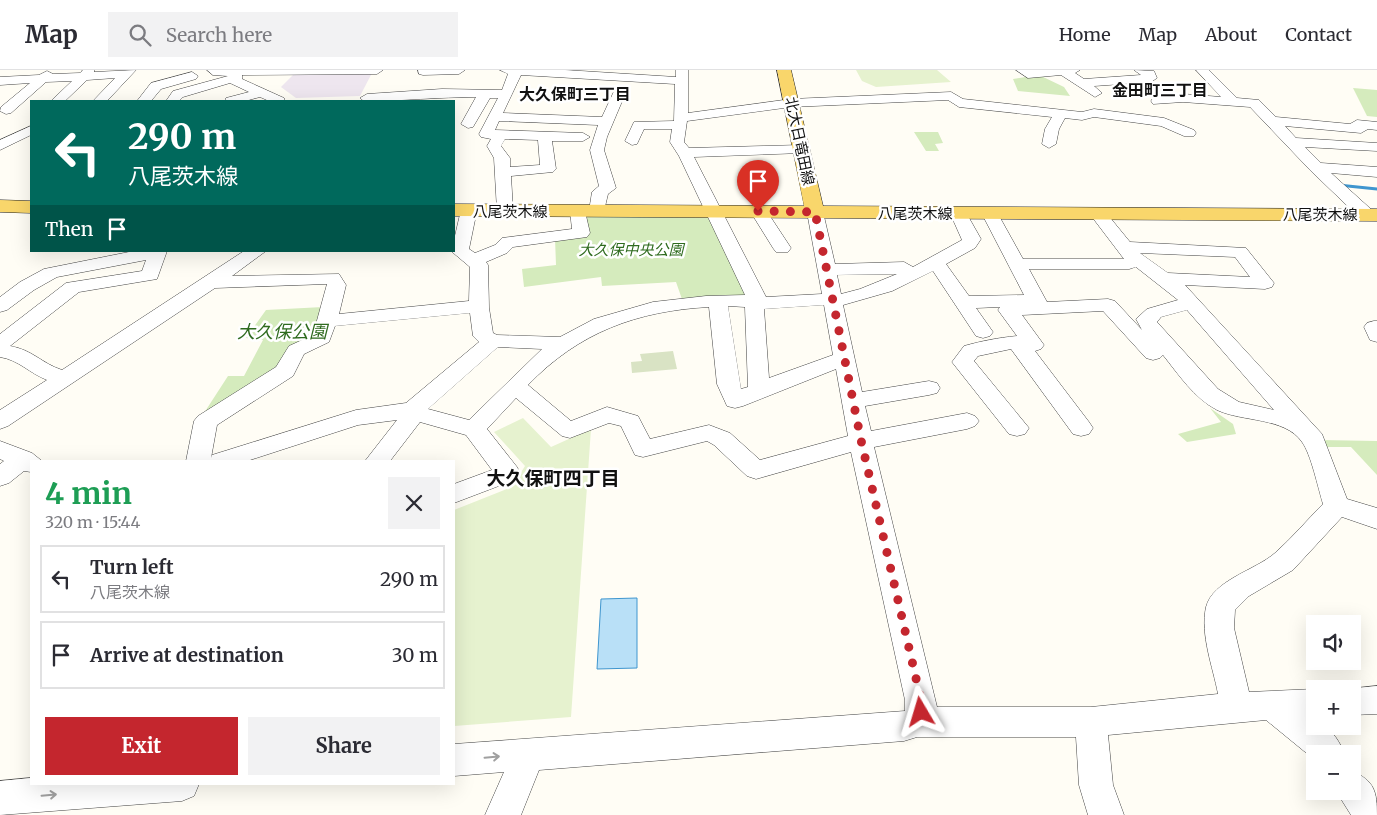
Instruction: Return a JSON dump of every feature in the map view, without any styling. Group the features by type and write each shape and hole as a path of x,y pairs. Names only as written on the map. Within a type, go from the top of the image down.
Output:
{"main road":[{"name":"北大日竜田線","path":"784,70 815,212"},
{"path":"0,206 30,207"},
{"name":"八尾茨木線","path":"461,210 1372,215"}],"street":[{"path":"0,80 12,70"},
{"path":"213,70 217,72 305,70 372,84 681,82"},
{"path":"415,85 459,70"},
{"path":"1022,70 1028,74 1068,70 1082,83 1105,99 1094,113"},
{"path":"1082,83 1151,78 1150,74 1140,70"},
{"path":"1202,70 1234,102"},
{"path":"145,100 156,86 189,79 210,91 249,71"},
{"path":"0,80 48,74 128,72"},
{"path":"101,100 128,72"},
{"path":"59,100 88,73"},
{"path":"3,110 48,74"},
{"path":"173,100 189,79"},
{"path":"232,79 277,100"},
{"path":"1124,80 1174,111"},
{"path":"415,85 439,97 485,94 509,82 528,88"},
{"path":"509,82 520,103"},
{"path":"505,210 505,172 502,158 494,146 493,134 494,117 509,82"},
{"path":"655,93 681,82"},
{"path":"681,82 680,122 677,142 756,301 759,390"},
{"path":"602,91 637,92"},
{"path":"234,100 260,92"},
{"path":"472,261 501,249 508,242 581,233 587,211 600,192 608,188 597,150 600,137 620,92"},
{"path":"468,124 485,94"},
{"path":"632,141 640,125 680,122 792,103 950,96 958,103 1082,116 1094,113 1164,122 1189,133"},
{"path":"1158,101 1183,98 1254,103 1290,142 1372,215"},
{"path":"595,106 614,106"},
{"path":"3,110 30,109"},
{"path":"1049,144 1052,129 1061,114"},
{"path":"494,117 607,122"},
{"path":"1270,121 1361,129 1377,137"},
{"path":"1361,129 1357,124 1377,126"},
{"path":"7,125 30,130"},
{"path":"0,146 30,131"},
{"path":"455,133 600,137"},
{"path":"505,172 548,169 546,136"},
{"path":"1290,142 1377,147"},
{"path":"684,153 802,149"},
{"path":"1316,166 1377,172"},
{"path":"461,210 460,251 478,265 479,306 483,336 493,341 565,342"},
{"path":"758,211 782,248"},
{"path":"815,212 861,440 921,700 921,712 917,722"},
{"path":"474,428 516,386 565,342 602,324 647,311 718,302 756,301 766,303 857,297 936,262 969,244 972,239 958,213"},
{"path":"1097,213 1126,255 1178,289 1314,440 1337,506"},
{"path":"990,214 1039,305"},
{"path":"0,306 28,286 51,273 158,252"},
{"path":"0,344 73,287 150,275 158,252"},
{"path":"0,421 255,252"},
{"path":"1018,264 1126,255 1240,252 1265,284 1163,278"},
{"path":"936,262 983,332"},
{"path":"827,270 904,268 907,275"},
{"path":"198,460 206,421 285,371 296,350 322,338 337,285 332,278 212,282"},
{"path":"1138,326 1149,315 1181,307 1190,301"},
{"path":"718,302 728,384 735,400 845,358"},
{"path":"963,302 1108,305 1138,326 1212,397 1234,409 1281,418 1307,432"},
{"path":"1039,305 1008,310 1081,428"},
{"path":"326,321 479,306"},
{"path":"1138,326 1206,413"},
{"path":"1377,327 1374,327 1377,336"},
{"path":"379,460 414,412 493,341"},
{"path":"1017,428 963,362 971,350 990,348 992,344 1027,343"},
{"path":"0,351 20,354 40,370 65,378"},
{"path":"516,386 565,428 570,430 607,415 630,421 643,450 710,433 722,439 756,470 861,440 967,421"},
{"path":"853,401 929,388"},
{"path":"223,460 356,418 414,412 474,428 508,473 455,494"},
{"path":"0,449 27,462"},
{"path":"0,477 27,462"},
{"path":"1337,506 1364,513 1377,519"},
{"path":"1237,707 1219,628 1221,606 1239,588 1283,562 1337,506"},
{"path":"1361,701 1377,700"},
{"path":"455,760 904,726 917,722 1092,722 1237,707 1306,703"},
{"path":"1271,705 1322,745"},
{"path":"1092,722 1096,785 1106,815"},
{"path":"503,815 529,753"},
{"path":"0,798 169,785"},
{"path":"1361,800 1372,815"}],"shaded area":[{"path":"373,71 360,96 296,98 281,87 295,73"}],"green space":[{"path":"856,70 937,70 951,82 876,87 862,81"},
{"path":"1039,75 1064,87 1070,96 1018,91 1013,79"},
{"path":"1353,88 1377,90 1377,117 1367,116"},
{"path":"914,132 938,132 943,143 935,144 939,151 926,151"},
{"name":"大久保中央公園","path":"583,214 707,214 751,297 683,302 676,282 602,286 601,277 524,287 522,269 556,265 555,238 584,235"},
{"name":"大久保公園","path":"323,307 318,334 280,370 204,413 228,376 244,376 263,340 246,338 266,310"},
{"path":"673,351 677,369 632,373 631,362 642,361 640,354"},
{"path":"1210,408 1233,424 1236,434 1187,442 1178,434 1221,422"},
{"path":"523,418 551,447 591,429 571,717 455,726 455,510 512,487 525,466 494,432"},
{"path":"1320,440 1377,441 1377,475 1351,447 1325,447"}],"water":[{"path":"637,598 637,668 597,669 601,599"}],"waterway":[{"path":"1338,185 1377,189"}],"district":[{"name":"金田町三丁目","path":"1160,90"},
{"name":"大久保町三丁目","path":"575,94"},
{"name":"大久保町四丁目","path":"553,478"}],"route":[{"path":"758,211 815,212 861,440 921,700 921,712"}]}
